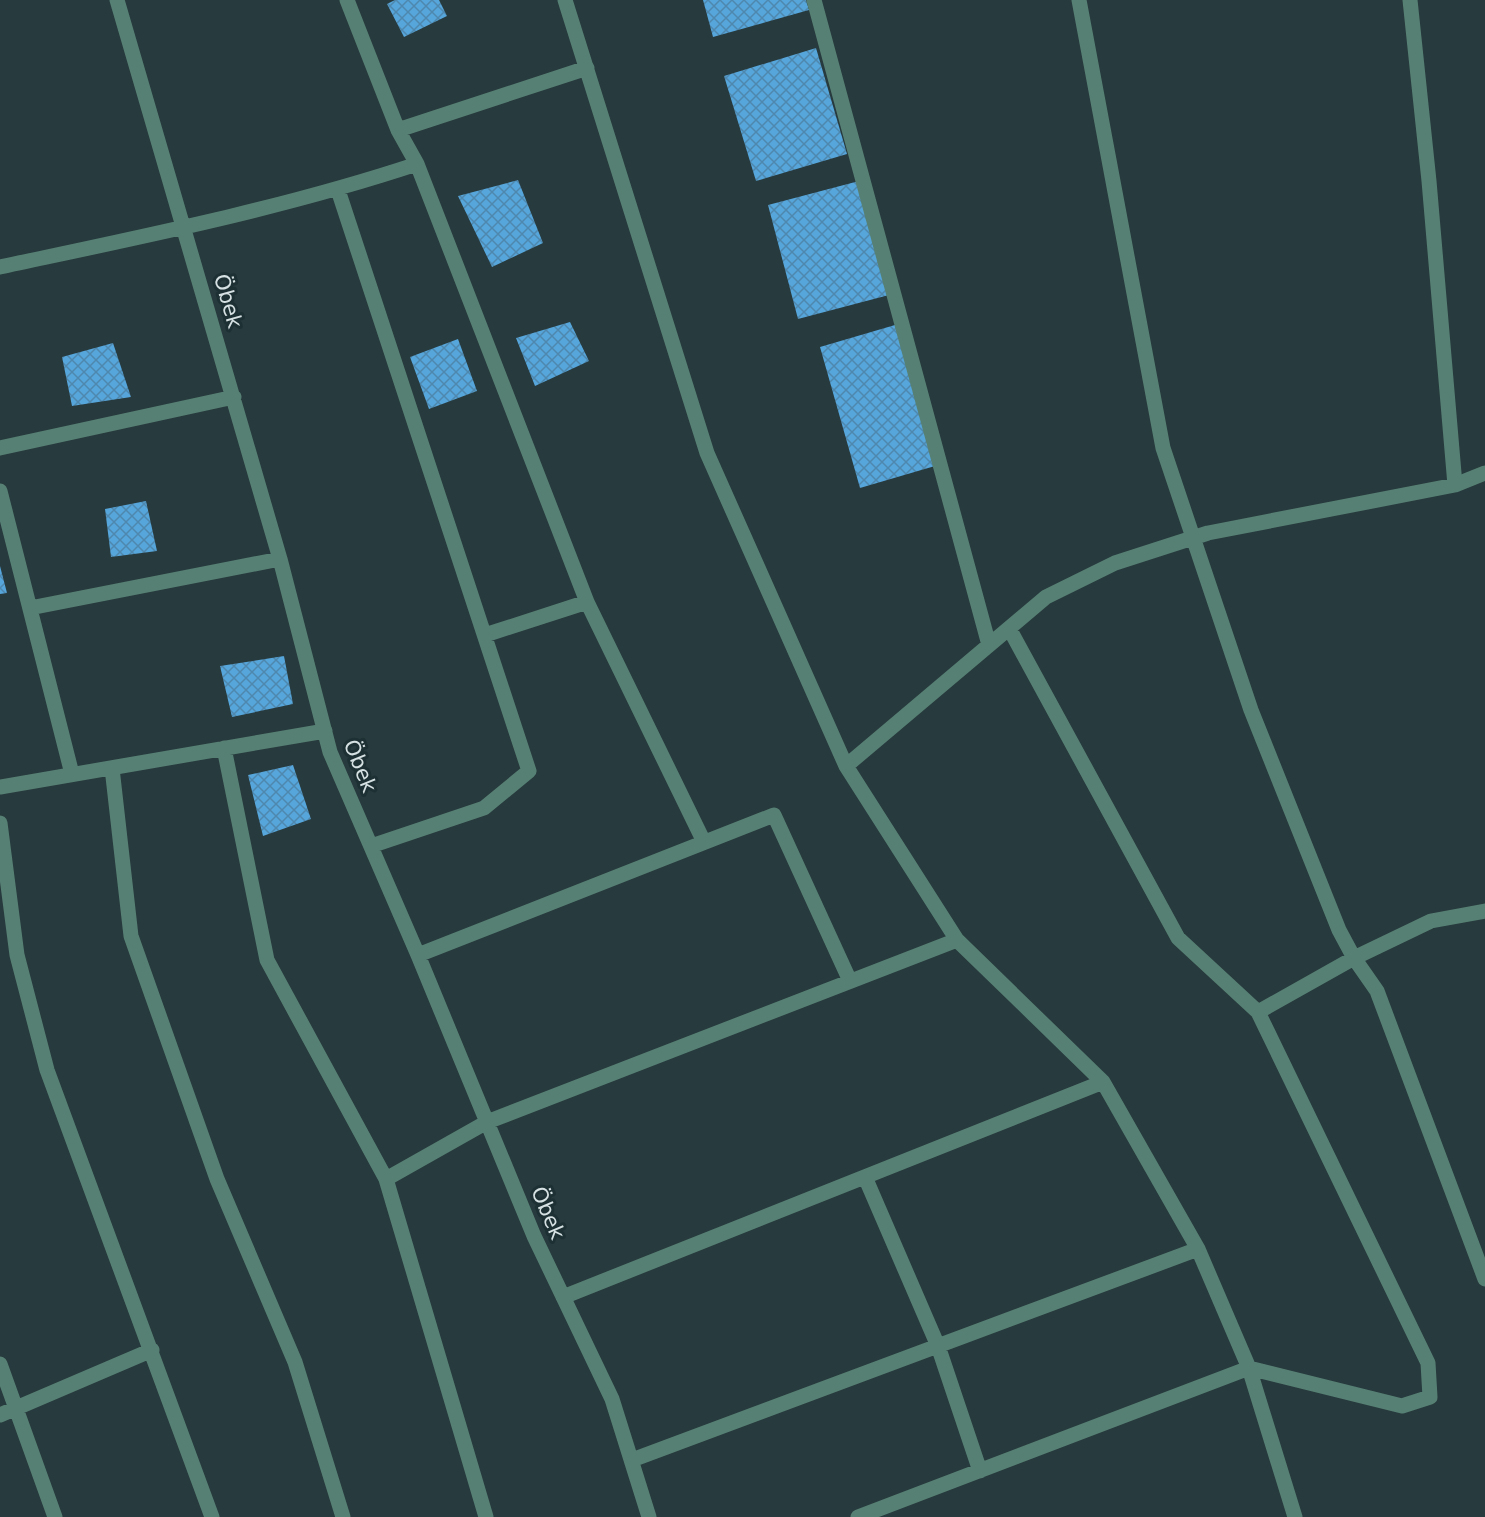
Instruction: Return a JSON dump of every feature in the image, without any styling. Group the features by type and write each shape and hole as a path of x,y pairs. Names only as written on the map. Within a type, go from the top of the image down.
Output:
{"street":[{"name":"Öbek","path":"117,0 234,397 280,560 330,752 418,955 534,1236 612,1399 649,1517"},
{"path":"348,0 398,130 417,164 587,602 704,842"},
{"path":"565,0 707,453 846,766 957,940 1103,1082 1198,1249 1249,1368 1295,1517"},
{"path":"814,0 988,645"},
{"path":"1079,0 1163,448 1251,710 1339,930 1354,958 1377,991 1485,1279"},
{"path":"1410,0 1455,485"},
{"path":"398,130 587,68"},
{"path":"0,267 185,228 338,190 417,164"},
{"path":"338,190 529,771 484,808 371,846"},
{"path":"0,448 234,397"},
{"path":"846,766 1046,597 1105,568 1193,538 1455,485 1485,475"},
{"path":"0,491 72,774"},
{"path":"30,608 280,560"},
{"path":"485,635 587,602"},
{"path":"858,1517 1249,1368 1402,1406 1430,1397 1428,1363 1258,1012 1178,938 1009,628"},
{"path":"0,787 325,731"},
{"path":"224,748 267,960 386,1179 486,1517"},
{"path":"112,768 131,936 217,1179 295,1362 342,1517"},
{"path":"418,955 774,815 850,981"},
{"path":"0,823 17,955 47,1070 212,1517"},
{"path":"1258,1012 1354,958 1431,921 1485,911"},
{"path":"386,1179 487,1122 957,940"},
{"path":"563,1297 1103,1082"},
{"path":"866,1177 938,1347 980,1471"},
{"path":"632,1460 1198,1249"},
{"path":"0,1415 152,1350"},
{"path":"0,1364 55,1517"}],"building":[{"path":"395,0 439,0 447,16 404,37 387,4"},
{"path":"703,0 806,0 809,10 713,37"},
{"path":"816,48 847,154 756,181 724,76"},
{"path":"518,180 543,243 492,267 458,196"},
{"path":"859,181 889,295 798,319 768,205"},
{"path":"570,322 589,361 535,386 516,338"},
{"path":"895,325 935,466 860,488 820,347"},
{"path":"458,339 477,391 429,409 410,357"},
{"path":"113,343 131,397 72,406 62,357"},
{"path":"146,501 157,551 111,557 105,509"},
{"path":"0,566 7,593 0,594"},
{"path":"284,656 293,704 232,717 220,666"},
{"path":"293,765 311,819 263,836 248,775"}]}
